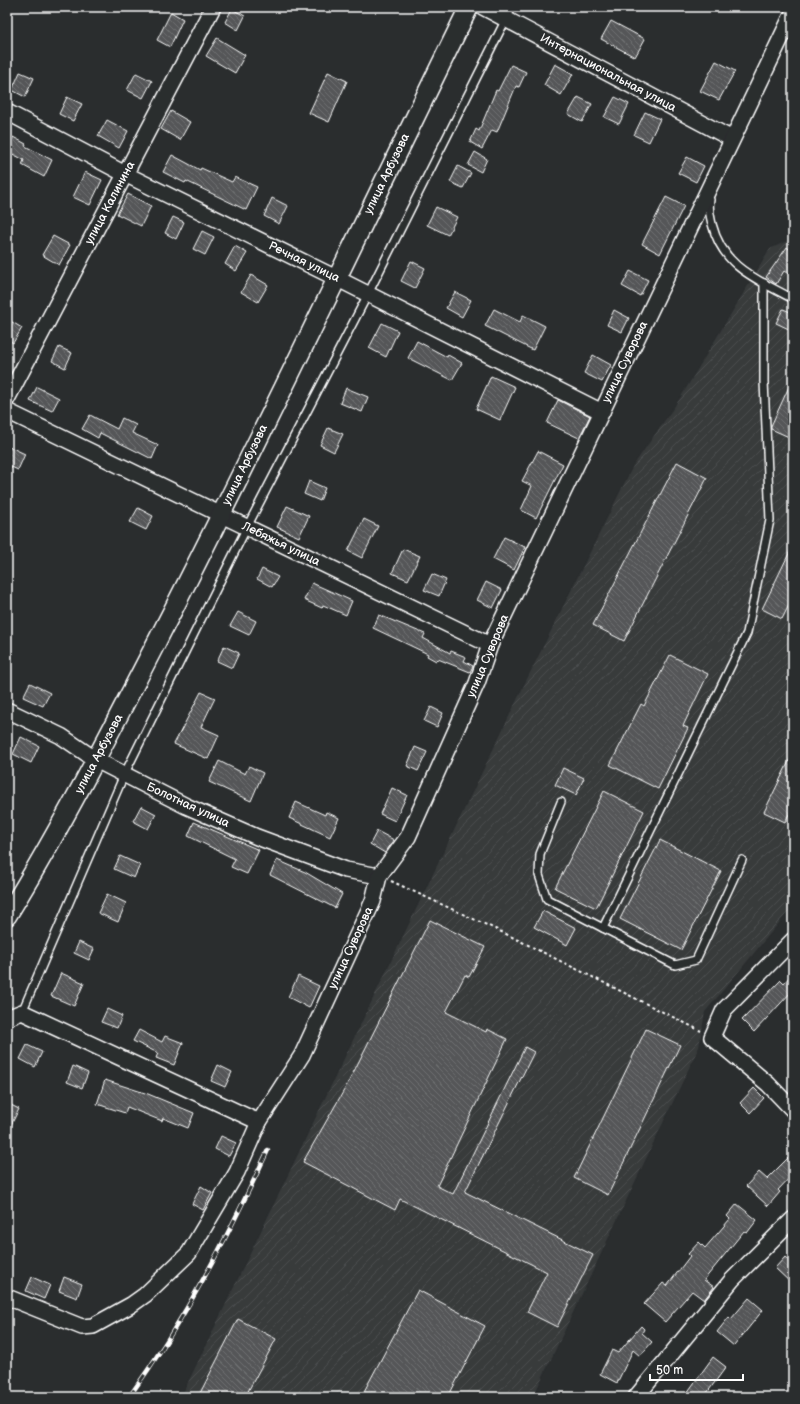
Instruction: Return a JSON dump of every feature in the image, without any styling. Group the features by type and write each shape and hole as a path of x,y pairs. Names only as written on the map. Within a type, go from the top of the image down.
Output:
{"street":[{"name":"улица Калинина","path":"7,399 213,7"},
{"name":"улица Арбузова","path":"7,916 48,847 96,760 222,514 469,7"},
{"name":"Интернациональная улица","path":"483,7 509,13 732,139"},
{"name":"улица Суворова","path":"7,1297 82,1327 93,1326 131,1305 145,1295 189,1253 237,1172 258,1122 302,1055 373,901 379,876 408,837 477,684 490,645 793,13"},
{"name":"Речная улица","path":"7,112 126,174 602,412"},
{"name":"Лебяжья улица","path":"7,411 490,645"},
{"name":"Болотная улица","path":"7,710 60,736 96,760 186,806 257,837 346,870 379,876"},
{"path":"793,940 724,1010 712,1037 768,1084 793,1110"},
{"path":"7,1018 22,1012 258,1122"},
{"path":"636,1397 732,1280 793,1219"}],"lane":[{"path":"22,1012 124,775 247,527 368,294 509,13"},
{"path":"715,174 708,207 715,236 726,256 742,272 793,298"},
{"path":"603,928 747,634 770,520 764,381 764,283"},
{"path":"561,802 540,854 539,875 547,899 675,965 696,960 742,860"}],"path":[{"path":"379,876 506,934 712,1037"}],"shaded area":[{"path":"793,238 793,906 705,1012 699,1047 533,1397 181,1397 527,679 633,466 679,400 770,249"}],"building":[{"path":"232,9 245,16 238,30 225,22"},
{"path":"171,12 183,19 170,47 157,40"},
{"path":"611,21 645,39 635,57 601,39"},
{"path":"217,38 245,55 235,73 206,56"},
{"path":"716,61 735,71 719,100 700,91"},
{"path":"555,64 573,74 561,95 544,85"},
{"path":"511,65 526,72 519,87 516,86 497,132 492,130 482,149 470,142 476,129 479,131 496,90 498,91"},
{"path":"20,72 34,78 25,97 12,90"},
{"path":"328,72 347,81 329,122 309,113"},
{"path":"136,73 152,81 143,98 127,90"},
{"path":"67,97 82,104 73,121 59,114"},
{"path":"578,97 592,104 582,122 568,114"},
{"path":"615,97 629,104 619,124 604,117"},
{"path":"171,111 190,122 180,140 161,129"},
{"path":"645,112 660,119 649,142 634,135"},
{"path":"107,120 128,131 119,148 98,136"},
{"path":"13,137 26,144 25,146 52,160 44,177 22,165 24,160 7,151"},
{"path":"475,152 487,159 481,172 468,165"},
{"path":"172,155 200,170 201,168 232,182 235,177 257,187 246,210 186,181 185,183 163,172"},
{"path":"687,157 704,166 696,182 678,173"},
{"path":"458,166 471,173 463,188 450,182"},
{"path":"85,172 102,180 90,205 73,197"},
{"path":"128,194 151,206 141,226 117,214"},
{"path":"666,197 684,206 660,254 642,244"},
{"path":"272,198 288,206 279,224 264,216"},
{"path":"436,207 457,217 448,235 427,225"},
{"path":"173,217 184,222 176,239 165,233"},
{"path":"202,231 214,237 205,255 193,249"},
{"path":"53,236 70,245 59,265 42,255"},
{"path":"235,246 247,253 236,271 225,264"},
{"path":"787,247 793,252 793,277 784,271 776,284 766,277"},
{"path":"411,261 425,268 415,288 401,281"},
{"path":"630,271 648,280 640,296 622,286"},
{"path":"251,275 268,285 258,302 241,292"},
{"path":"455,292 471,300 462,317 446,308"},
{"path":"494,309 520,322 523,315 545,326 533,350 485,326"},
{"path":"783,309 793,313 793,331 776,323"},
{"path":"614,310 629,318 622,332 607,325"},
{"path":"7,319 22,328 13,343 7,339"},
{"path":"382,323 398,331 386,357 369,348"},
{"path":"417,341 462,363 452,380 408,358"},
{"path":"59,347 72,353 65,368 52,361"},
{"path":"593,355 611,365 602,382 584,373"},
{"path":"491,376 515,387 500,420 476,409"},
{"path":"793,378 793,428 789,437 771,429 771,426"},
{"path":"37,387 59,398 52,411 30,401"},
{"path":"346,388 368,397 362,412 340,403"},
{"path":"558,400 590,416 579,438 547,423"},
{"path":"90,415 117,429 122,418 136,425 132,433 158,445 152,459 100,433 98,438 82,429"},
{"path":"328,428 343,434 334,452 320,445"},
{"path":"10,447 25,454 18,470 7,465 7,453"},
{"path":"538,451 563,464 536,518 521,510 532,486 522,481"},
{"path":"677,462 707,478 624,641 593,625"},
{"path":"309,481 325,488 320,501 304,494"},
{"path":"287,506 309,516 299,537 277,527"},
{"path":"138,508 153,516 146,530 130,522"},
{"path":"364,519 378,526 362,558 348,551"},
{"path":"504,537 525,547 514,570 493,559"},
{"path":"793,545 793,597 782,619 762,609"},
{"path":"403,549 420,556 408,580 392,573"},
{"path":"262,569 278,577 272,587 257,579"},
{"path":"432,574 446,580 439,596 424,590"},
{"path":"486,582 502,590 493,608 477,600"},
{"path":"312,583 352,601 346,615 323,605 322,608 304,600"},
{"path":"238,612 256,621 249,635 230,626"},
{"path":"379,615 425,634 423,638 450,653 451,651 466,657 464,661 473,666 470,672 438,659 436,661 427,656 428,654 373,628"},
{"path":"224,646 239,653 232,668 217,661"},
{"path":"670,655 708,674 683,726 688,728 658,789 610,765 641,704 644,706"},
{"path":"30,683 50,693 43,706 23,697"},
{"path":"201,692 215,698 201,727 219,735 208,759 174,744"},
{"path":"431,707 443,713 437,727 424,721"},
{"path":"21,737 39,746 31,763 13,754"},
{"path":"415,747 427,752 418,771 407,766"},
{"path":"793,753 793,806 785,822 764,812"},
{"path":"219,761 245,774 249,766 263,773 251,801 209,782"},
{"path":"563,768 584,778 576,795 555,785"},
{"path":"392,788 407,795 395,821 380,814"},
{"path":"604,791 644,811 596,908 555,888"},
{"path":"296,802 325,815 326,812 339,818 330,837 289,818"},
{"path":"141,806 156,814 148,829 133,821"},
{"path":"194,822 259,850 247,874 231,867 235,859 188,836"},
{"path":"377,831 394,840 385,853 370,844"},
{"path":"660,840 721,871 681,950 620,919"},
{"path":"120,856 140,865 134,878 114,869"},
{"path":"277,860 305,872 342,894 335,908 270,875"},
{"path":"107,894 126,903 118,922 98,913"},
{"path":"543,911 576,928 567,945 534,927"},
{"path":"430,920 485,947 469,977 465,975 446,1012 486,1032 487,1029 507,1039 437,1186 453,1194 525,1047 534,1052 465,1192 593,1255 557,1327 527,1312 547,1272 400,1199 395,1210 303,1162 347,1085"},
{"path":"79,942 94,949 89,960 74,953"},
{"path":"61,973 84,983 74,1006 51,996"},
{"path":"793,973 793,990 754,1032 742,1020 781,980 784,983"},
{"path":"298,976 319,986 309,1008 288,997"},
{"path":"107,1009 122,1016 117,1028 101,1022"},
{"path":"646,1029 680,1045 608,1195 574,1178"},
{"path":"139,1030 162,1042 165,1036 183,1043 174,1065 156,1058 158,1053 133,1041"},
{"path":"27,1045 42,1052 35,1067 20,1059"},
{"path":"218,1065 232,1072 225,1087 211,1081"},
{"path":"73,1066 88,1073 82,1088 67,1082"},
{"path":"105,1080 148,1094 194,1113 188,1128 163,1118 162,1121 127,1107 125,1113 97,1104"},
{"path":"754,1088 764,1098 750,1113 740,1103"},
{"path":"7,1103 19,1109 7,1133"},
{"path":"221,1136 236,1143 229,1156 215,1149"},
{"path":"788,1158 793,1162 793,1174 778,1190 780,1192 768,1206 746,1186 759,1172 767,1179"},
{"path":"201,1186 212,1193 203,1210 192,1204"},
{"path":"737,1204 757,1220 747,1233 744,1231 704,1280 714,1287 704,1300 692,1291 665,1322 644,1304 663,1283 667,1286 690,1256 688,1254 699,1242 705,1248 730,1219 727,1216"},
{"path":"785,1257 793,1264 793,1285 775,1268"},
{"path":"32,1277 50,1285 44,1299 26,1291"},
{"path":"64,1277 82,1284 77,1298 59,1291"},
{"path":"418,1290 485,1326 448,1397 361,1397"},
{"path":"749,1298 763,1310 734,1346 717,1332 729,1317 731,1319"},
{"path":"238,1319 276,1339 245,1397 198,1397"},
{"path":"641,1326 644,1329 642,1333 652,1342 640,1356 633,1350 617,1383 600,1374 612,1350 618,1353"},
{"path":"713,1357 726,1367 704,1397 684,1397"}],"railway":[{"path":"129,1397 169,1338 187,1308 221,1246 268,1150"}]}
